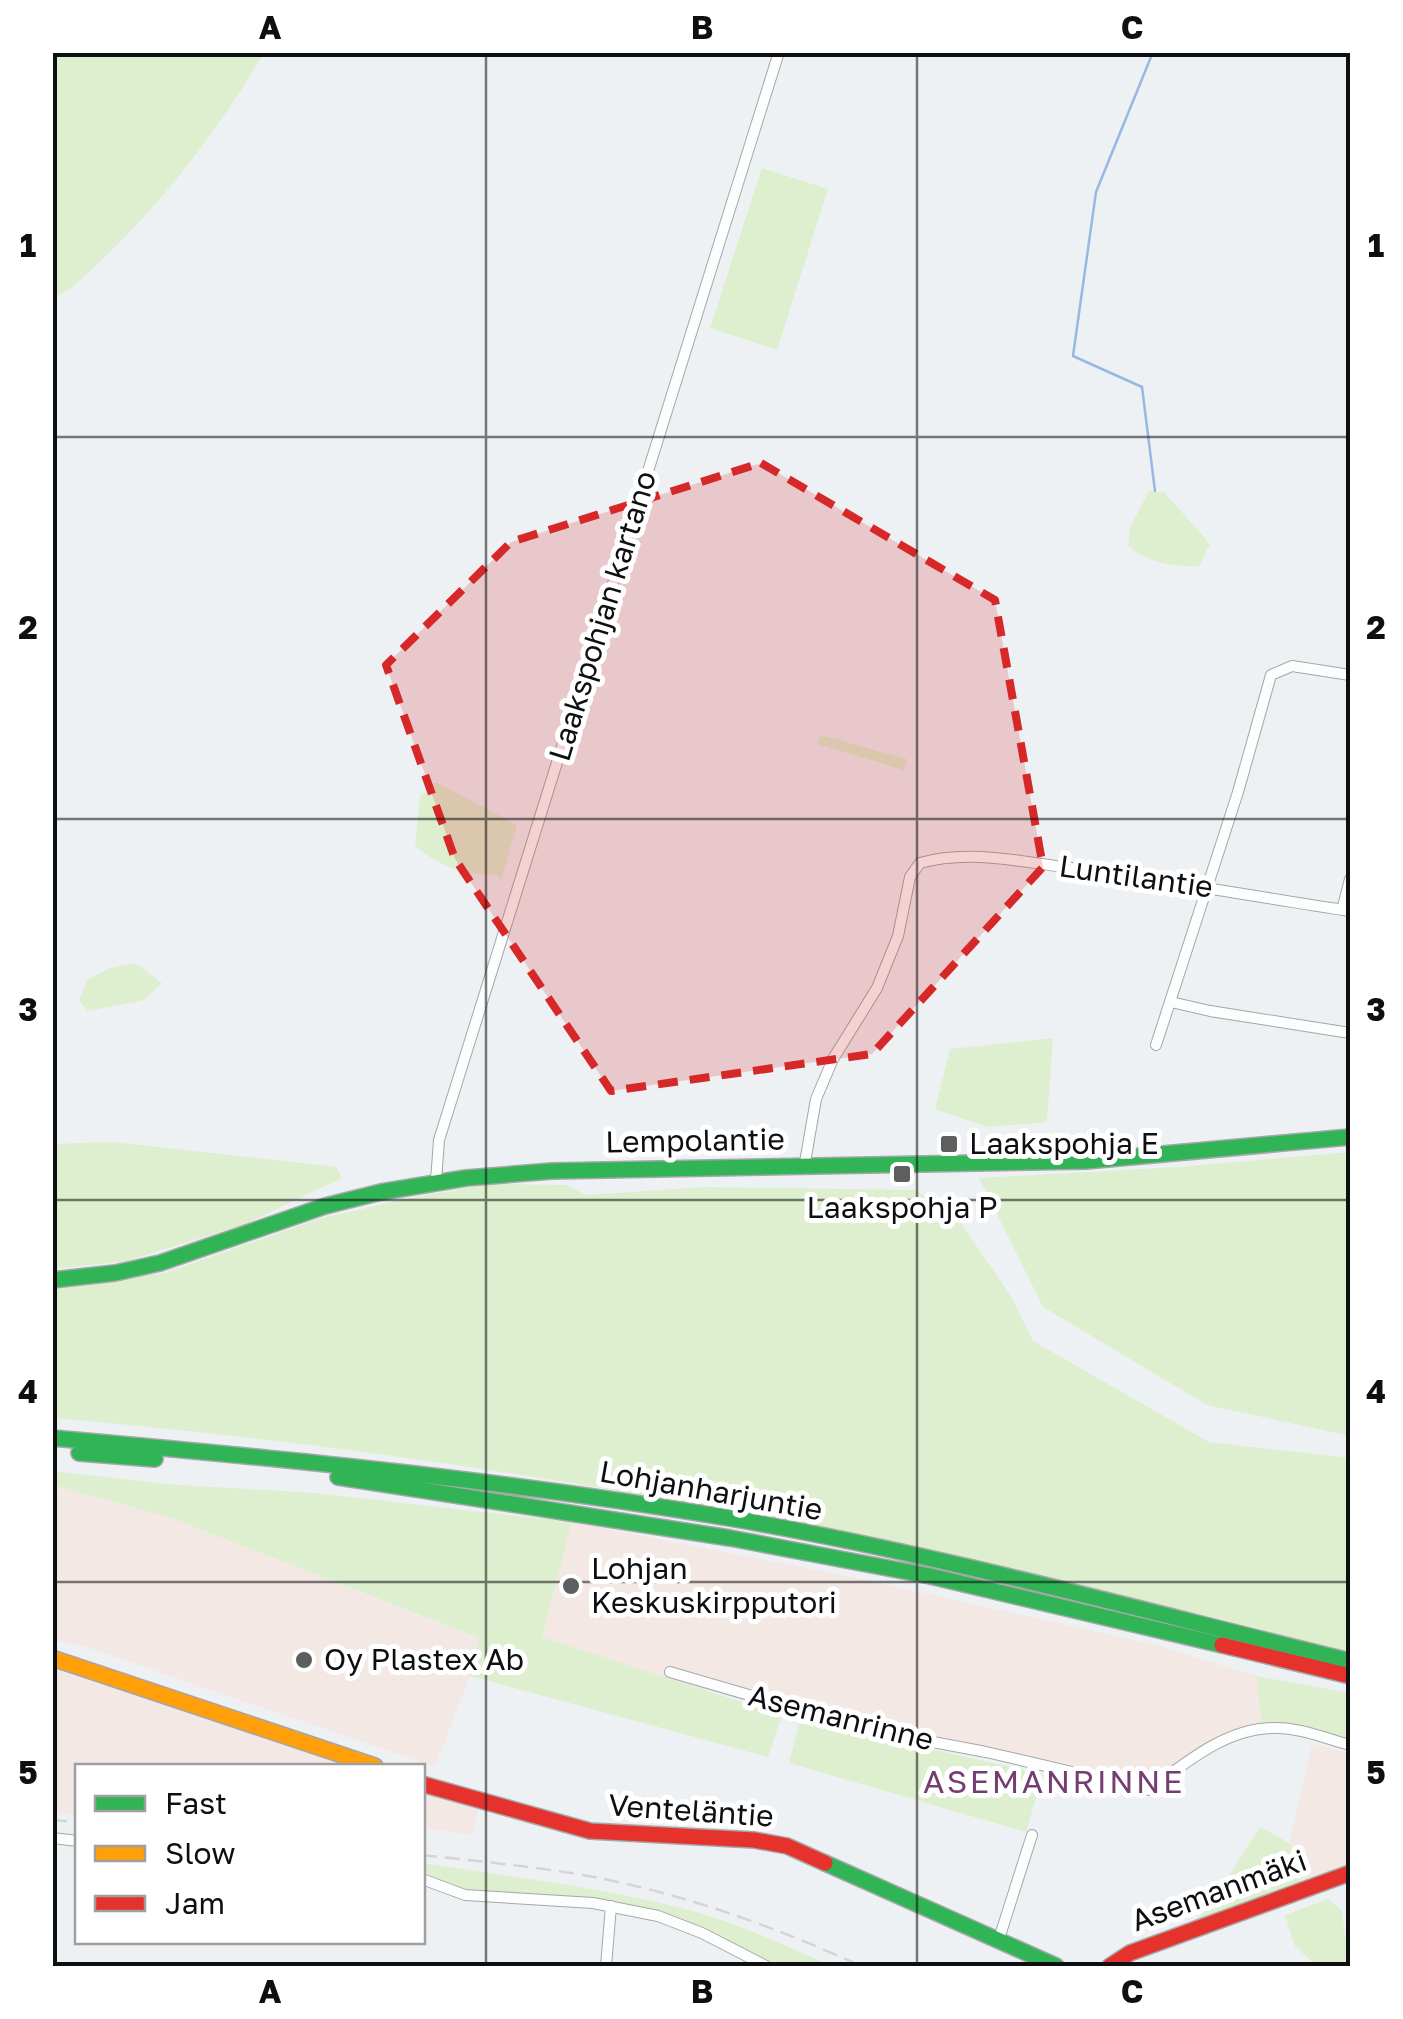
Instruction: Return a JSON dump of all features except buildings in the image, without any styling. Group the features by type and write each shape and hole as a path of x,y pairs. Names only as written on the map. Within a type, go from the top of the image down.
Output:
{"main road":[{"name":"Lempolantie","path":"52,1280 135,1269 236,1240 326,1206 436,1181 552,1170 1086,1161 1350,1137"},
{"path":"52,1427 82,1430 116,1441"},
{"name":"Lohjanharjuntie","path":"52,1438 328,1462 730,1518 932,1560 1350,1661"},
{"name":"Lohjanharjuntie","path":"52,1451 326,1475 730,1538 930,1576 1350,1676"},
{"path":"52,1658 369,1764"},
{"name":"Venteläntie","path":"425,1785 590,1831 754,1840 788,1846 1056,1966"},
{"name":"Asemanmäki","path":"1110,1966 1130,1953 1350,1873"}],"street":[{"name":"Laakspohjan kartano","path":"436,1181 439,1140 780,52"},
{"path":"1156,1045 1238,792 1270,674 1292,666 1350,674"},
{"name":"Luntilantie","path":"804,1168 816,1098 832,1059 877,988 898,936 910,878 920,863 934,859 998,858 1207,886 1346,910"},
{"path":"1346,910 1350,878"},
{"path":"1172,1002 1210,1012 1350,1033"},
{"name":"Asemanrinne","path":"670,1672 869,1730 986,1752 1149,1790 1212,1746 1248,1731 1276,1727 1350,1745"},
{"path":"998,1942 1032,1834"},
{"path":"425,1880 465,1895 555,1899 658,1916 766,1966"},
{"path":"606,1966 611,1906"}],"highlighted area":[{"path":"761,463 995,600 1043,867 872,1054 611,1091 455,859 386,665 511,542"}],"shaded area":[{"path":"52,1485 171,1518 480,1639 435,1767 86,1647 53,1640"},
{"path":"572,1522 862,1579 1157,1645 1256,1676 1262,1723 1242,1727 1212,1741 1156,1775 1131,1777 689,1686 542,1637"},
{"path":"53,1665 355,1764 75,1764 75,1815 53,1812"},
{"path":"1312,1744 1350,1753 1350,1864 1302,1883 1289,1843"},
{"path":"425,1792 478,1810 473,1835 425,1828"}],"green space":[{"path":"53,52 264,53 212,132 153,207 90,271 56,297 52,296"},
{"path":"762,168 828,189 777,350 710,328"},
{"path":"1149,491 1164,492 1210,544 1199,566 1161,563 1128,546 1130,527"},
{"path":"821,735 907,759 904,770 817,744"},
{"path":"436,782 517,825 501,881 497,875 442,864 415,845 420,796"},
{"path":"135,963 162,983 144,1000 88,1011 79,1001 87,980 110,968"},
{"path":"1053,1038 1047,1122 988,1127 935,1109 950,1049"},
{"path":"112,1142 336,1167 342,1178 245,1224 127,1261 53,1269 53,1144"},
{"path":"1350,1152 1350,1436 1207,1405 1043,1307 979,1178 1178,1167"},
{"path":"492,1184 566,1185 586,1195 705,1187 916,1190 960,1222 1011,1296 1033,1341 1209,1442 1350,1458 1350,1653 1030,1573 707,1507 381,1454 53,1418 52,1288 164,1273 322,1218"},
{"path":"53,1471 165,1484 315,1493 572,1522 542,1637 782,1715 768,1757 470,1676 479,1638 171,1518 53,1485"},
{"path":"1256,1676 1350,1693 1350,1739 1275,1721 1262,1723"},
{"path":"800,1720 1043,1774 1026,1832 789,1763"},
{"path":"1260,1827 1289,1843 1302,1883 1194,1922 1212,1902"},
{"path":"425,1863 629,1896 696,1912 832,1966 778,1966 703,1928 653,1910 579,1897 457,1888 425,1873"},
{"path":"1328,1899 1342,1911 1345,1935 1350,1939 1350,1966 1316,1966 1295,1946 1285,1915"}],"waterway":[{"path":"1153,52 1096,192 1073,356 1142,387 1155,491"}],"railway":[{"path":"52,1820 75,1822"},
{"path":"425,1855 563,1872 655,1891 760,1924 861,1966"}],"traffic: fast":[{"path":"52,1280 160,1263 325,1206 466,1178 552,1171 1086,1161 1350,1137"},
{"path":"52,1438 391,1471 729,1518 963,1566 1350,1661"},
{"path":"79,1453 155,1459"},
{"path":"338,1477 730,1538 930,1576 1222,1645"},
{"path":"825,1863 1056,1966"}],"traffic: slow":[{"path":"52,1658 369,1764"}],"traffic: jam":[{"path":"1222,1645 1350,1676"},
{"path":"425,1785 590,1831 754,1840 787,1846 825,1863"},
{"path":"1110,1966 1130,1953 1350,1873"}],"place":[{"name":"Laakspohja E","path":"949,1144"},
{"name":"Laakspohja P","path":"902,1174"},
{"name":"Lohjan Keskuskirpputori","path":"571,1586"},
{"name":"Oy Plastex Ab","path":"304,1660"}],"district":[{"name":"ASEMANRINNE","path":"1054,1782"}]}
